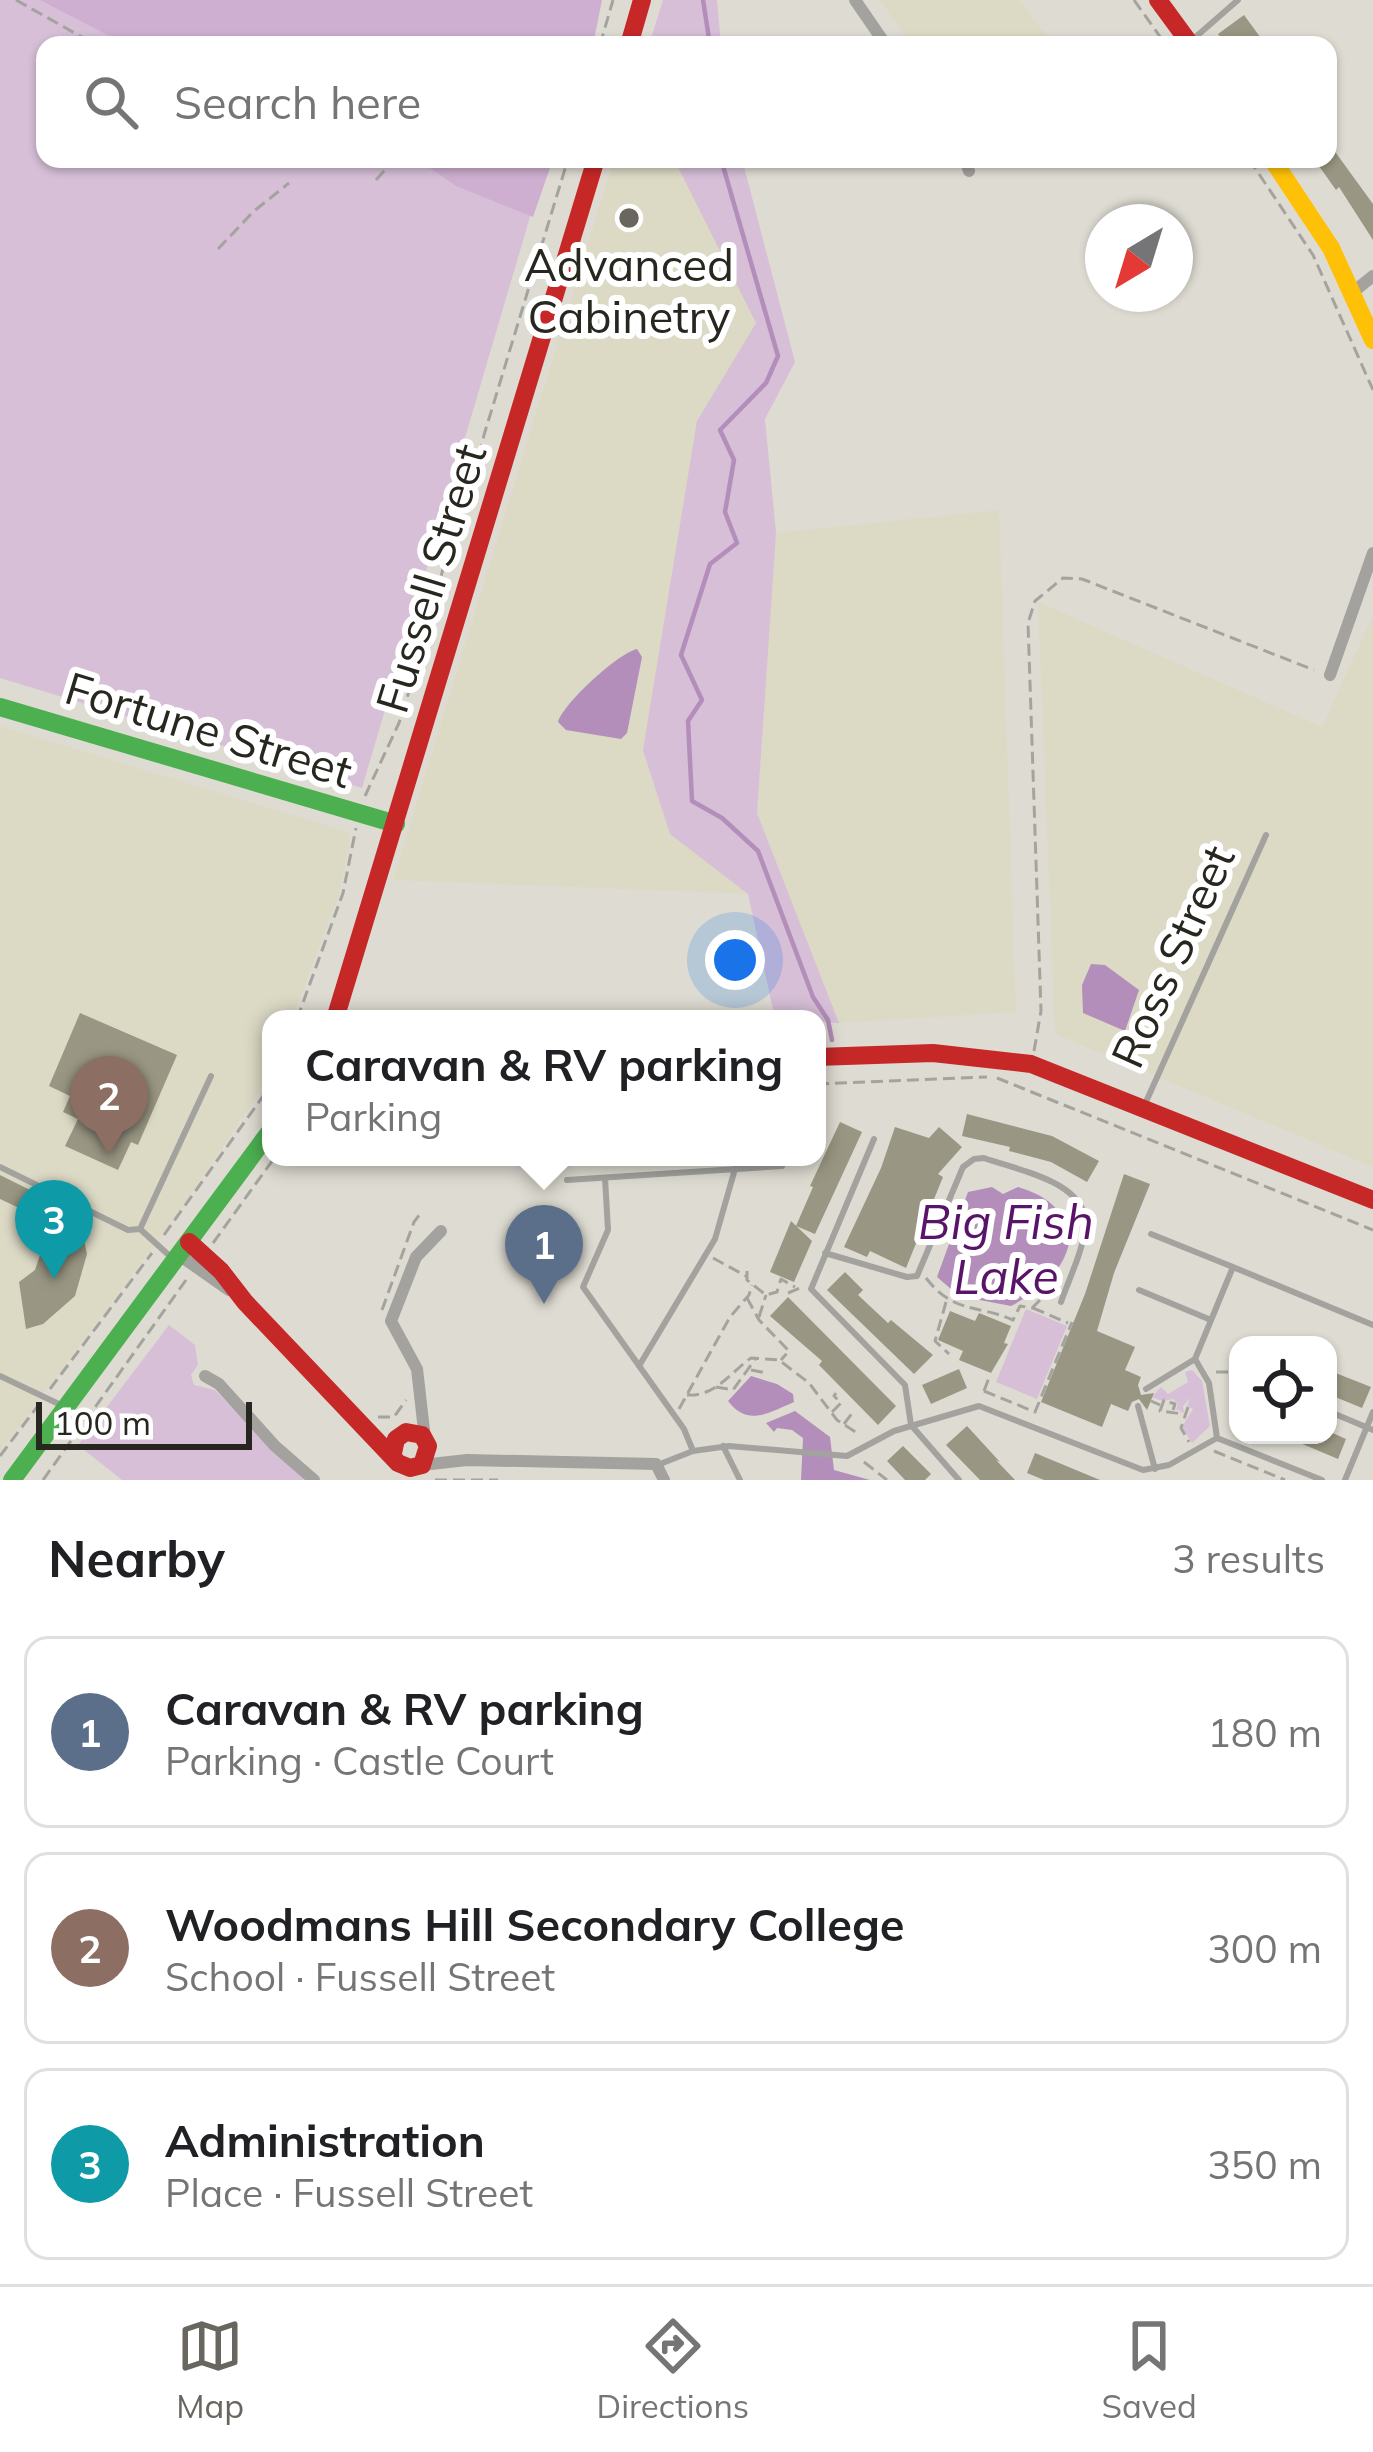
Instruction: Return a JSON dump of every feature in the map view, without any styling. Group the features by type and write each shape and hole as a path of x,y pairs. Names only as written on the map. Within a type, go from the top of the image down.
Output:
{"street":[{"path":"632,36 642,0"},
{"path":"855,0 880,36"},
{"path":"1158,0 1184,36"},
{"name":"Fussell Street","path":"338,1010 593,168"},
{"path":"1278,168 1330,248 1373,340"},
{"path":"1352,293 1373,275"},
{"path":"1330,674 1373,553"},
{"name":"Fortune Street","path":"0,707 396,824"},
{"path":"826,1057 933,1052 1031,1064 1373,1201"},
{"path":"12,1480 189,1259 262,1144"},
{"path":"392,1461 417,1369 392,1328 392,1316 416,1257 441,1231"},
{"path":"189,1259 245,1302 401,1466 421,1473 466,1460 656,1464 664,1480"},
{"path":"205,1376 219,1384 271,1442 314,1480"},
{"path":"413,1395 429,1453 421,1473"},
{"path":"361,1422 402,1434 417,1433 466,1460"}],"lane":[{"path":"1199,36 1238,0"},
{"name":"Ross Street","path":"1143,1107 1266,835"},
{"path":"140,1229 211,1076"},
{"path":"874,1139 811,1284 812,1293 905,1385 911,1425 959,1480"},
{"path":"825,1253 910,1277 921,1272 962,1170 980,1158 1061,1186 1076,1199 1085,1229 1061,1302"},
{"path":"567,1180 782,1166"},
{"path":"0,1167 128,1230 140,1229 189,1259"},
{"path":"639,1366 717,1234 735,1169"},
{"path":"605,1178 608,1229 583,1285 673,1414 693,1451"},
{"path":"1151,1234 1373,1325"},
{"path":"1146,1388 1195,1359 1233,1267"},
{"path":"1139,1290 1210,1320"},
{"path":"1195,1359 1205,1372 1217,1438"},
{"path":"0,1376 67,1407"},
{"path":"1138,1406 1154,1468"},
{"path":"656,1464 723,1446 844,1456 911,1425 986,1407 1138,1469 1154,1468 1217,1438 1322,1480"},
{"path":"1345,1480 1373,1412"},
{"path":"1337,1415 1370,1428"},
{"path":"723,1446 740,1480"}],"path":[{"path":"16,0 81,36"},
{"path":"603,36 613,0"},
{"path":"1134,0 1160,36"},
{"path":"376,180 387,168"},
{"path":"300,1010 343,893 359,815 375,769 399,723 434,616 448,544 476,471 565,168"},
{"path":"1255,168 1313,255 1373,390"},
{"path":"218,249 290,182"},
{"path":"1031,1064 1041,1011 1028,623 1035,601 1063,578 1082,578 1278,659 1330,674"},
{"path":"826,1084 1010,1080 1373,1230"},
{"path":"0,1456 262,1098"},
{"path":"43,1480 189,1259 267,1166"},
{"path":"380,1320 380,1307 420,1214"},
{"path":"1044,1231 1064,1218"},
{"path":"711,1258 747,1274 766,1295"},
{"path":"921,1272 947,1300 967,1310 986,1310 1013,1320 1020,1306 1071,1322 1035,1412 984,1391"},
{"path":"766,1295 777,1292 781,1279 795,1287"},
{"path":"1032,1308 1059,1281 1068,1281"},
{"path":"673,1414 752,1285"},
{"path":"758,1318 766,1295"},
{"path":"747,1298 758,1318 789,1351 780,1361"},
{"path":"947,1300 935,1341 949,1354"},
{"path":"687,1395 698,1396 716,1387 756,1356 780,1361 807,1381 831,1413 857,1432"},
{"path":"716,1387 733,1390 756,1356"},
{"path":"750,1370 767,1373"},
{"path":"1205,1372 1229,1372"},
{"path":"807,1381 815,1374"},
{"path":"982,1398 990,1376"},
{"path":"831,1413 841,1403 836,1393"},
{"path":"361,1422 370,1415 394,1417 413,1395"},
{"path":"1151,1401 1175,1404 1173,1410 1185,1415"},
{"path":"1188,1407 1181,1430 1191,1444 1285,1480"},
{"path":"844,1424 853,1412"},
{"path":"864,1462 887,1480"},
{"path":"421,1473 498,1480"}],"shaded area":[{"path":"0,0 594,0 584,36 36,36 36,168 544,168 362,788 0,678"},
{"path":"40,0 602,0 595,36 110,36"},
{"path":"663,0 717,0 720,36 652,36"},
{"path":"880,0 1020,0 1046,36 905,36"},
{"path":"430,168 550,168 533,217 456,186"},
{"path":"611,168 680,168 756,323 697,421 670,834 748,894 393,880"},
{"path":"678,168 744,168 795,362 765,419 776,533 757,813 839,1023 826,1022 826,1010 773,1010 748,894 670,834 643,750 697,421 756,323"},
{"path":"999,510 1016,1012 839,1023 757,813 776,533"},
{"path":"1038,602 1322,727 1373,615 1373,1167 1055,1034"},
{"path":"0,726 348,832 351,838 339,894 295,1010 262,1010 262,1088 182,1208 0,1452"},
{"path":"1026,1309 1067,1326 1037,1399 996,1382"},
{"path":"169,1325 195,1345 194,1385 215,1390 304,1480 122,1480 78,1445"},
{"path":"1192,1370 1202,1381 1210,1426 1192,1443 1182,1427 1193,1409 1187,1406 1190,1398 1184,1413 1176,1409 1173,1399 1152,1397 1161,1387 1168,1394 1188,1382 1185,1372"}],"water":[{"path":"637,649 642,657 627,733 621,739 566,730 558,722 570,703 605,669"},
{"path":"1091,964 1105,965 1139,990 1125,1031 1083,1013 1082,985"},
{"name":"Big Fish Lake","path":"992,1187 1003,1194 1018,1187 1045,1199 1058,1211 1070,1238 1063,1261 1049,1279 1011,1306 959,1296 937,1277 968,1192"},
{"path":"751,1376 777,1384 793,1394 794,1402 759,1415 743,1414 728,1401"},
{"path":"795,1411 830,1437 834,1470 870,1480 801,1480 803,1438 792,1430 777,1428 774,1432 766,1423"}],"building":[{"path":"1244,15 1259,36 1219,36"},
{"path":"1337,154 1373,204 1373,240 1339,187 1336,190 1320,168 1337,168"},
{"path":"80,1013 177,1055 138,1145 131,1142 118,1170 65,1146 78,1119 63,1112 70,1096 49,1086"},
{"path":"967,1114 1052,1136 1099,1161 1087,1182 1051,1162 962,1136"},
{"path":"840,1122 862,1132 815,1234 796,1226 819,1166 826,1166 826,1152"},
{"path":"895,1127 929,1138 939,1127 962,1147 938,1174 943,1177 906,1268 870,1251 867,1257 844,1247"},
{"path":"1124,1174 1150,1184 1114,1273 1097,1331 1135,1347 1125,1370 1141,1377 1141,1395 1154,1393 1147,1410 1139,1399 1128,1411 1111,1404 1102,1427 1041,1402 1085,1294"},
{"path":"0,1175 76,1213 68,1231 0,1199"},
{"path":"791,1221 812,1241 794,1282 770,1272"},
{"path":"82,1230 87,1254 75,1296 43,1324 26,1329 19,1282 35,1270 39,1242"},
{"path":"845,1272 863,1290 858,1295 933,1355 914,1374 827,1290"},
{"path":"788,1297 896,1406 878,1425 819,1365 822,1361 770,1316"},
{"path":"950,1311 975,1321 979,1313 1011,1326 1004,1343 1008,1344 991,1373 959,1360 963,1351 938,1340"},
{"path":"959,1369 967,1388 931,1404 922,1385"},
{"path":"1337,1374 1371,1387 1362,1408 1337,1398"},
{"path":"967,1426 1015,1480 980,1480 946,1445"},
{"path":"1337,1435 1346,1439 1338,1459 1302,1444 1337,1444"},
{"path":"903,1446 931,1474 925,1480 905,1480 887,1461"},
{"path":"1035,1453 1100,1480 1044,1480 1027,1473"}],"waterway":[{"path":"703,0 709,36"},
{"path":"724,168 778,356 766,383 720,430 734,460 725,512 737,543 710,564 681,655 702,700 688,721 692,801 722,818 758,851 821,1010"},
{"path":"826,1017 832,1040"}],"traffic: fast":[{"path":"0,707 396,824"},
{"path":"12,1480 262,1142"}],"traffic: slow":[{"path":"1278,168 1331,248 1373,340"}],"traffic: jam":[{"path":"632,36 642,0"},
{"path":"1158,0 1184,36"},
{"path":"338,1010 593,168"},
{"path":"826,1057 933,1053 1031,1064 1373,1200"},
{"path":"189,1242 398,1463 410,1468 422,1465 428,1446 422,1435 406,1432 396,1439 393,1453"}],"place":[{"name":"Advanced Cabinetry","path":"629,218"},
{"name":"Woodmans Hill Secondary College","path":"109,1155"},
{"name":"Administration","path":"54,1279"},
{"name":"Caravan & RV parking","path":"544,1304"}]}
